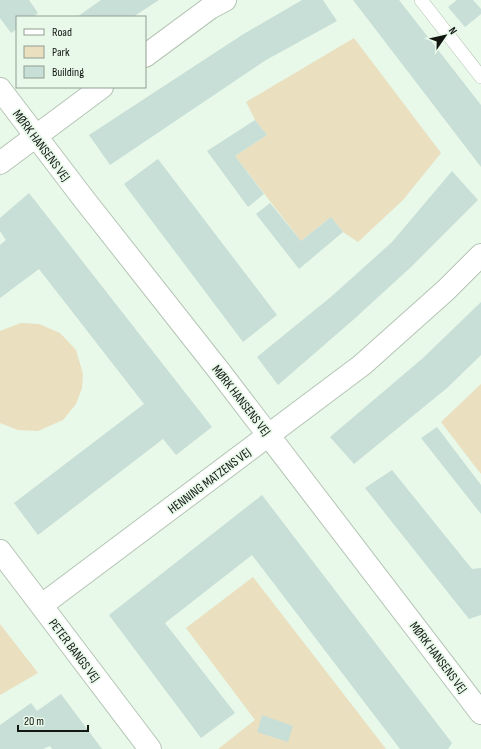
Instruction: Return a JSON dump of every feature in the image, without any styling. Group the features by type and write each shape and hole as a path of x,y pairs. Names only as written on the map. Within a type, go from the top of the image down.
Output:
{"street":[{"path":"146,55 210,8 225,0"},
{"path":"0,164 35,136 101,88"},
{"name":"MØRK HANSENS VEJ","path":"0,89 35,136 269,435 481,713"},
{"name":"HENNING MATZENS VEJ","path":"42,605 362,365 446,290 481,254"},
{"name":"PETER BANGS VEJ","path":"0,551 150,749"}],"lane":[{"path":"421,0 481,77"}],"green space":[{"path":"354,38 441,153 403,200 358,242 343,232 331,217 301,241 235,156 267,135 255,120 246,102"},
{"path":"21,323 39,324 60,333 76,350 83,374 82,388 76,404 63,420 38,431 18,430 0,423 0,331"},
{"path":"481,384 481,474 441,422"},
{"path":"253,577 386,749 218,749 255,720 186,628"},
{"path":"0,624 38,673 0,695"}],"building":[{"path":"0,0 29,0 38,13 34,16 16,16 16,30 11,33 0,18"},
{"path":"101,0 159,0 135,16 78,16"},
{"path":"302,0 323,0 337,21 266,60 110,165 89,135 242,35"},
{"path":"353,0 399,0 481,105 481,167"},
{"path":"457,0 473,0 481,9 481,14 465,27 448,7"},
{"path":"255,120 267,135 235,156 264,194 248,207 207,151"},
{"path":"158,159 277,315 243,342 124,184"},
{"path":"452,171 478,200 411,267 278,385 257,357 332,296 392,242"},
{"path":"29,193 212,427 176,455 163,439 38,535 14,503 144,404 39,269 0,298 0,245 6,240 0,231 0,218"},
{"path":"270,203 301,241 331,217 343,232 299,269 256,214"},
{"path":"481,302 481,355 447,388 354,464 330,437 423,358"},
{"path":"437,427 481,485 481,514 421,438"},
{"path":"392,470 472,569 481,568 481,615 469,619 365,488"},
{"path":"262,495 452,743 448,749 400,749 252,555 165,623 235,713 201,738 109,615"},
{"path":"61,694 102,749 52,749 50,746 43,749 0,749 0,725 31,703 37,711"},
{"path":"262,715 293,726 288,742 257,732"}]}
